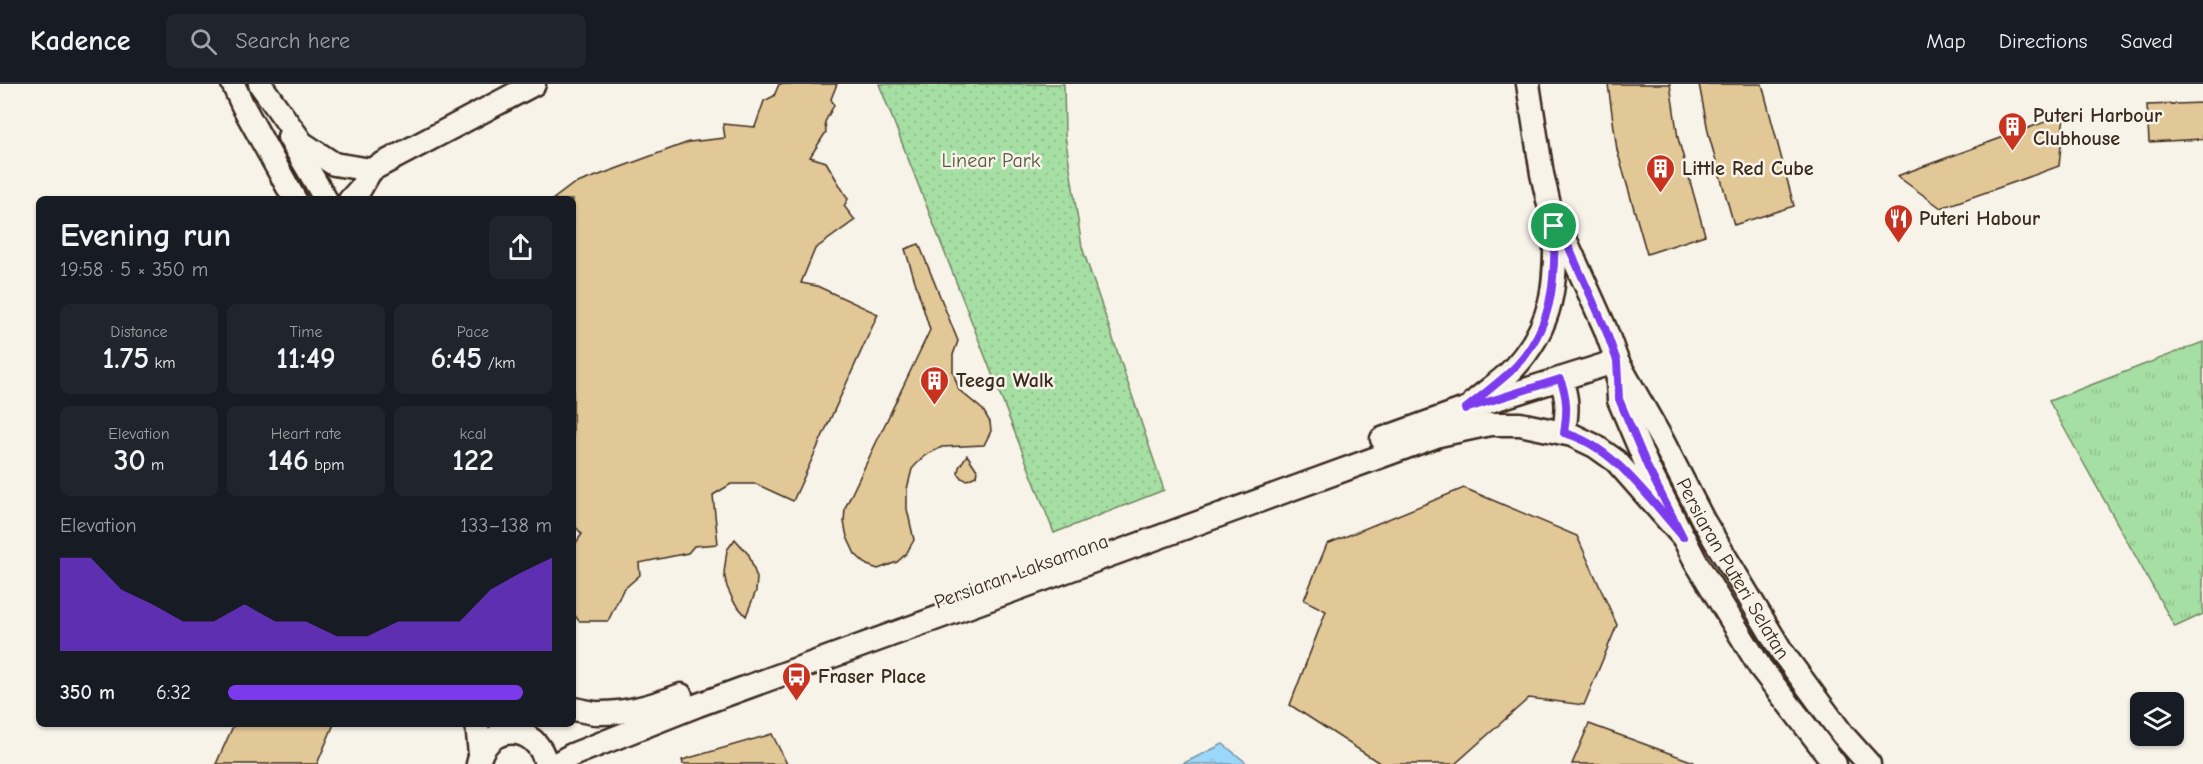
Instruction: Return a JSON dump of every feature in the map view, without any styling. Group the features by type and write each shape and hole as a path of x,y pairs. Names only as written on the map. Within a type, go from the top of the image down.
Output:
{"street":[{"path":"233,84 294,196"},
{"path":"259,84 302,143 334,164 371,170"},
{"path":"259,84 324,196"},
{"path":"354,196 371,170 534,84"},
{"name":"Persiaran Puteri Selatan","path":"1528,84 1542,174 1554,226 1566,241 1605,328 1617,361 1662,440 1703,520 1782,652 1844,735 1869,764"},
{"path":"1465,409 1512,370 1544,325 1556,269 1554,226"},
{"name":"Persiaran Puteri Selatan","path":"1617,361 1619,399 1648,468 1683,537 1760,667 1836,764"},
{"name":"Persiaran Laksamana","path":"576,710 600,714 654,705 1465,409 1617,361"},
{"path":"1560,379 1567,394 1568,406 1564,433"},
{"path":"548,760 572,755 698,705 1439,435 1490,424 1520,424 1564,433 1595,446 1616,461 1683,537"},
{"path":"548,760 654,705"},
{"path":"477,727 479,759"},
{"path":"479,759 487,743 505,729 528,736 537,743 548,760"}],"green space":[{"name":"Linear Park","path":"879,84 1064,84 1065,135 1082,247 1164,490 1054,533"},
{"path":"2203,342 2203,614 2175,627 2049,401"}],"water":[{"path":"1223,744 1248,764 1182,764"}],"building":[{"path":"779,84 837,84 831,99 834,105 825,122 826,132 810,157 826,162 848,199 844,206 855,220 815,249 801,283 817,286 878,314 793,501 756,484 731,484 713,495 718,544 694,546 688,553 639,563 640,575 623,590 608,621 579,621 576,617 576,543 582,534 576,527 576,196 557,196 572,185 689,142 725,138 723,124 755,127 764,101 774,96"},
{"name":"Little Red Cube","path":"1608,84 1670,84 1678,138 1705,235 1647,254 1617,150"},
{"path":"1699,84 1762,84 1794,206 1734,225 1709,136"},
{"path":"2203,103 2203,139 2149,142 2147,105"},
{"name":"Puteri Harbour Clubhouse","path":"2064,115 2059,166 2018,181 1941,208 1897,176"},
{"name":"Teega Walk","path":"919,244 958,341 953,355 953,372 959,390 983,410 990,422 991,431 984,445 942,447 924,456 912,469 907,489 907,509 914,540 906,554 897,562 878,569 867,565 855,554 847,537 844,522 845,508 930,330 905,249"},
{"path":"967,455 977,470 976,476 967,480 961,478 958,473"},
{"path":"1464,488 1577,536 1617,625 1584,705 1529,698 1455,764 1381,764 1290,705 1326,611 1304,600 1327,544"},
{"path":"735,539 749,555 757,578 756,591 746,616 734,602 724,573 727,550"},
{"path":"1589,724 1694,762 1694,764 1572,764"},
{"path":"233,727 333,727 317,764 216,764"},
{"path":"772,734 787,764 683,764 682,760"}],"place":[{"name":"Puteri Harbour Clubhouse","path":"2012,152"},
{"name":"Little Red Cube","path":"1661,194"},
{"name":"Puteri Habour","path":"1898,244"},
{"name":"Teega Walk","path":"935,406"},
{"name":"Fraser Place","path":"797,702"}],"route":[{"path":"1554,226 1566,241 1605,328 1617,361 1619,399 1648,468 1683,537 1616,461 1595,446 1564,433 1568,406 1567,394 1560,379 1465,409 1512,370 1544,325 1556,269 1554,226"}]}
